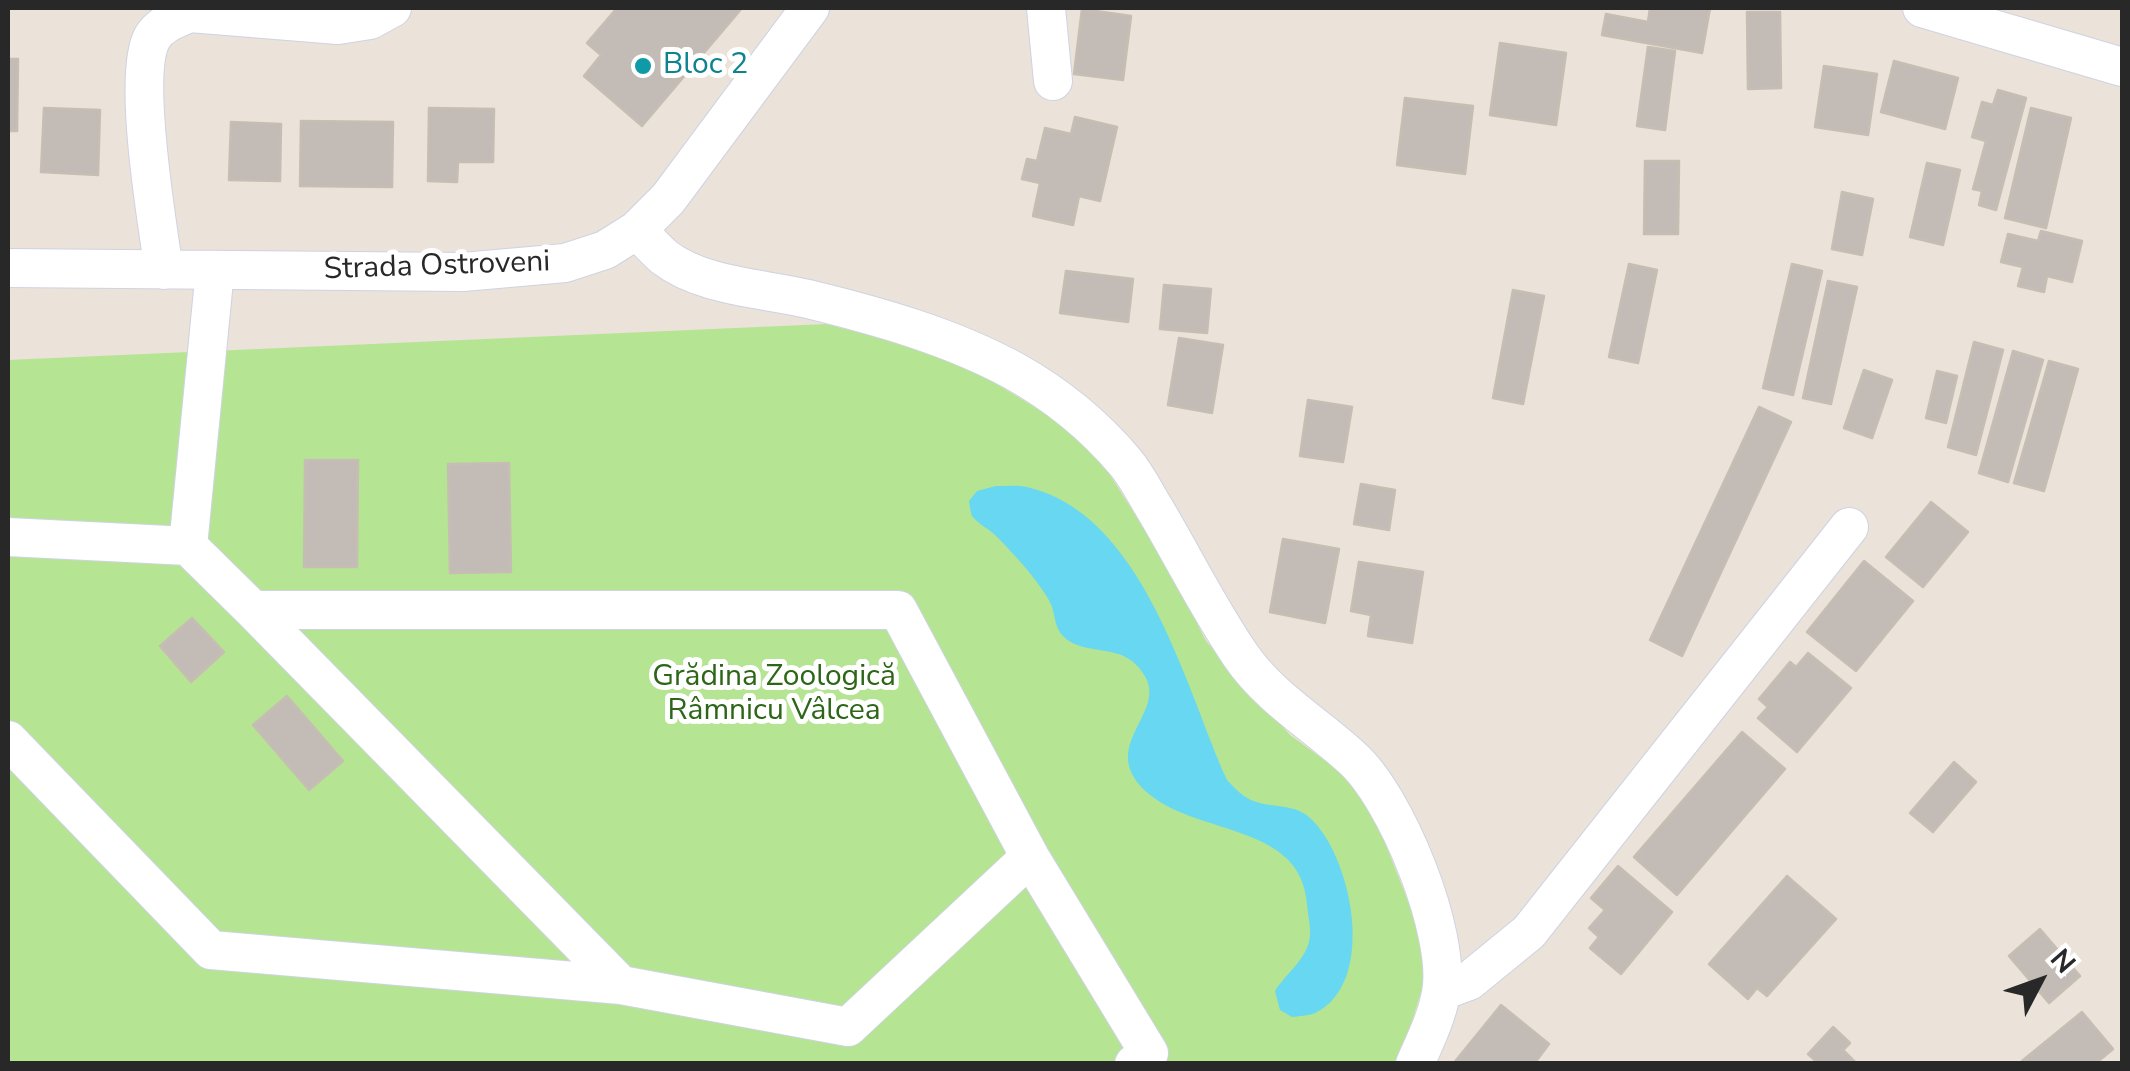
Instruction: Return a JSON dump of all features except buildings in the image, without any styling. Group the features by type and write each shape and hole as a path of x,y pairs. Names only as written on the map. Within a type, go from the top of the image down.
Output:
{"street":[{"path":"164,270 151,174 143,65 153,36 168,22 190,13 338,25 370,20 392,8"},
{"name":"Strada Ostroveni","path":"8,268 463,272 565,263 592,254 637,230 694,168 810,8"},
{"path":"1046,8 1053,81"},
{"path":"1922,8 2122,67"},
{"path":"637,230 666,258 709,278 810,300 940,338 1014,371 1080,414 1128,464 1244,661 1272,692 1356,760 1397,822 1424,890 1439,943 1442,991 1415,1064"},
{"path":"188,546 215,270"},
{"path":"1442,991 1469,981 1529,932 1850,528"},
{"path":"8,537 188,546 621,985"},
{"path":"253,610 898,610 1030,856 1150,1054 1134,1064"},
{"path":"8,740 212,950 621,985 848,1027 1030,856"}],"green space":[{"name":"Grădina Zoologică Râmnicu Vâlcea","path":"827,324 953,357 1088,440 1170,570 1206,641 1290,735 1364,789 1431,960 1399,1063 8,1063 8,360"}],"water":[{"path":"996,486 1027,487 1067,504 1102,531 1131,567 1155,609 1227,780 1252,800 1303,813 1325,836 1347,888 1352,948 1347,975 1335,998 1315,1013 1292,1017 1280,1010 1275,991 1299,962 1309,942 1301,878 1287,859 1268,845 1170,807 1149,794 1134,777 1128,762 1129,747 1147,706 1146,678 1127,658 1082,647 1062,635 1051,604 1036,581 1000,540 972,516 969,501 977,491"}],"place":[{"name":"Bloc 2","path":"643,66"}]}
